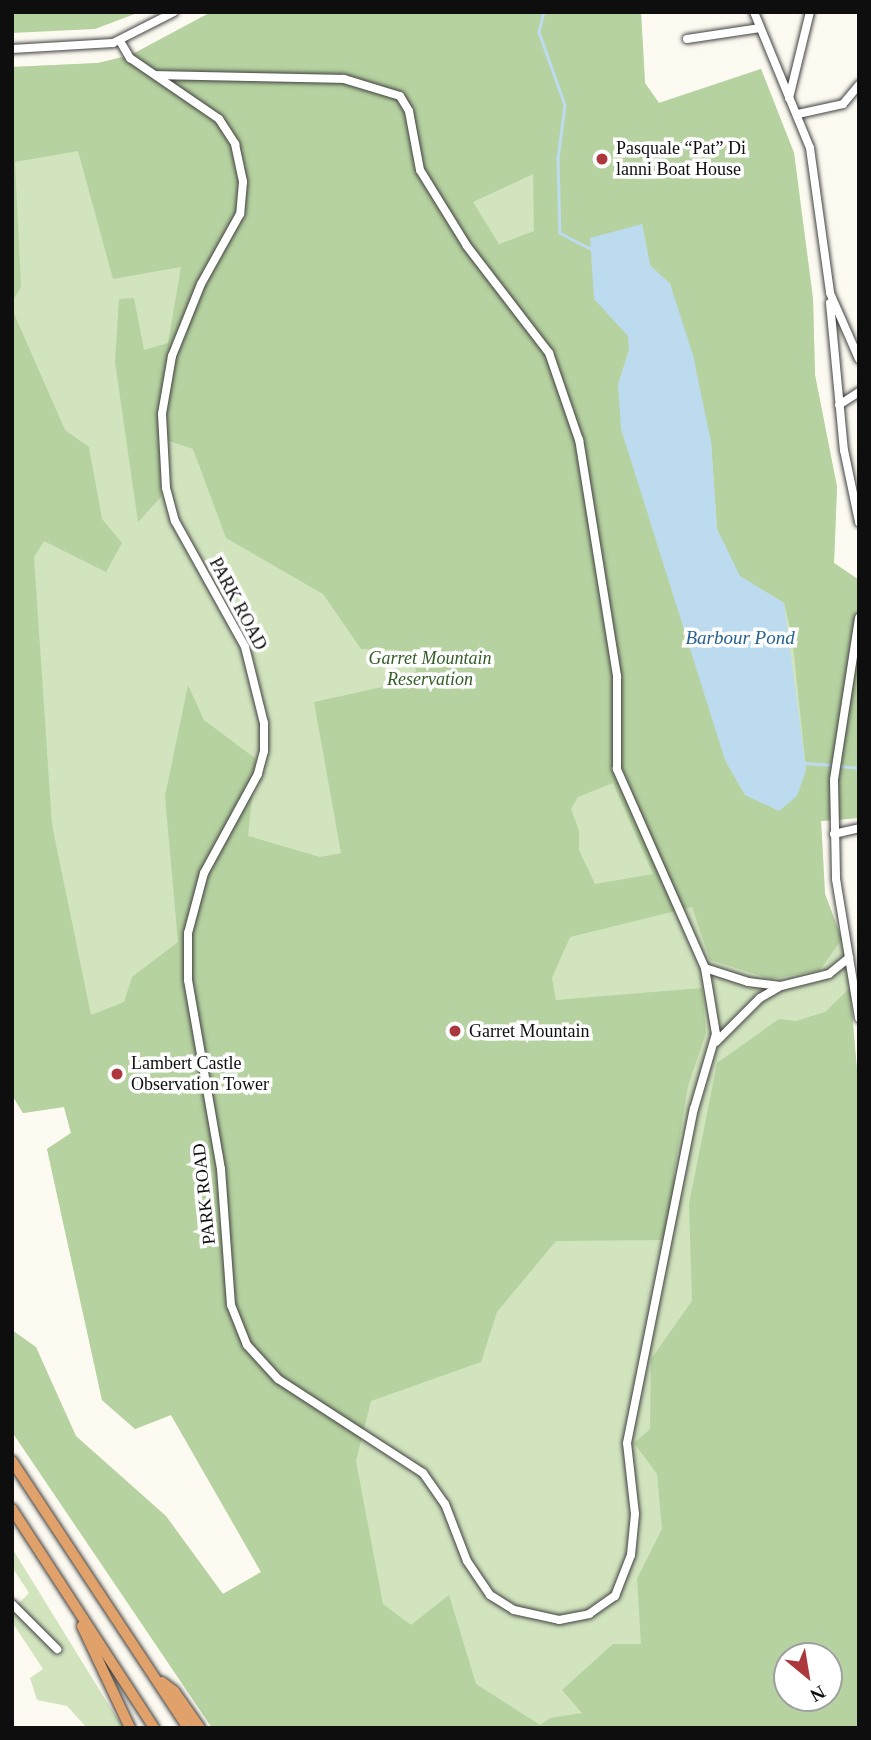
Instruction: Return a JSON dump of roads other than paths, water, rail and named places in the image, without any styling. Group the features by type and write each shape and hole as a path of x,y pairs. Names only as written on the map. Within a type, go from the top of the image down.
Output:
{"highway":[{"path":"12,1461 188,1728"},
{"path":"12,1509 154,1728"},
{"path":"70,1599 109,1690 130,1728"},
{"path":"155,1678 174,1691 200,1728"}],"street":[{"path":"12,49 97,46 120,41 174,12"},
{"path":"754,12 789,99 798,114 815,164 830,293 839,405 859,522"},
{"path":"789,99 810,12"},
{"path":"687,39 760,28"},
{"name":"PARK ROAD","path":"120,41 130,58 219,119 235,144 243,182 240,214 201,284 172,356 162,414 166,488 175,521 245,647 264,723 264,751 251,794 204,873 188,933 188,980 221,1169 231,1305 247,1345 278,1379 423,1472 445,1504 478,1581 490,1595 514,1610 559,1620 589,1615 615,1597 627,1574 635,1514 627,1443 695,1110 712,1048 715,1016 705,968 617,769 617,676 587,473 570,411 537,332 467,246 429,187 420,170 409,111 400,96 344,79 156,75"},
{"path":"180,74 176,84 183,93"},
{"path":"798,114 844,104 859,85"},
{"path":"830,293 859,359"},
{"path":"839,405 859,392"},
{"path":"859,618 836,745 834,834 859,1018"},
{"path":"834,834 859,828"},
{"name":"PARK ROAD","path":"712,1048 740,1014 781,986 829,974 849,958"},
{"name":"PARK ROAD","path":"705,968 748,982 781,986"},
{"path":"12,1604 57,1649"}],"water":[{"name":"Barbour Pond","path":"642,224 650,265 670,284 693,355 711,442 717,529 740,576 784,603 806,770 797,796 779,811 745,795 725,760 621,429 618,385 629,350 628,336 594,299 590,238"}],"waterway":[{"path":"544,12 539,32 565,105 558,159 560,233 591,249"},
{"path":"805,763 833,765"},
{"path":"840,766 859,768"}],"place":[{"name":"Pasquale “Pat” Di lanni Boat House","path":"602,159"},
{"name":"Garret Mountain","path":"455,1031"},
{"name":"Lambert Castle Observation Tower","path":"117,1074"}],"park label":[{"name":"Garret Mountain Reservation","path":"430,669"}]}
